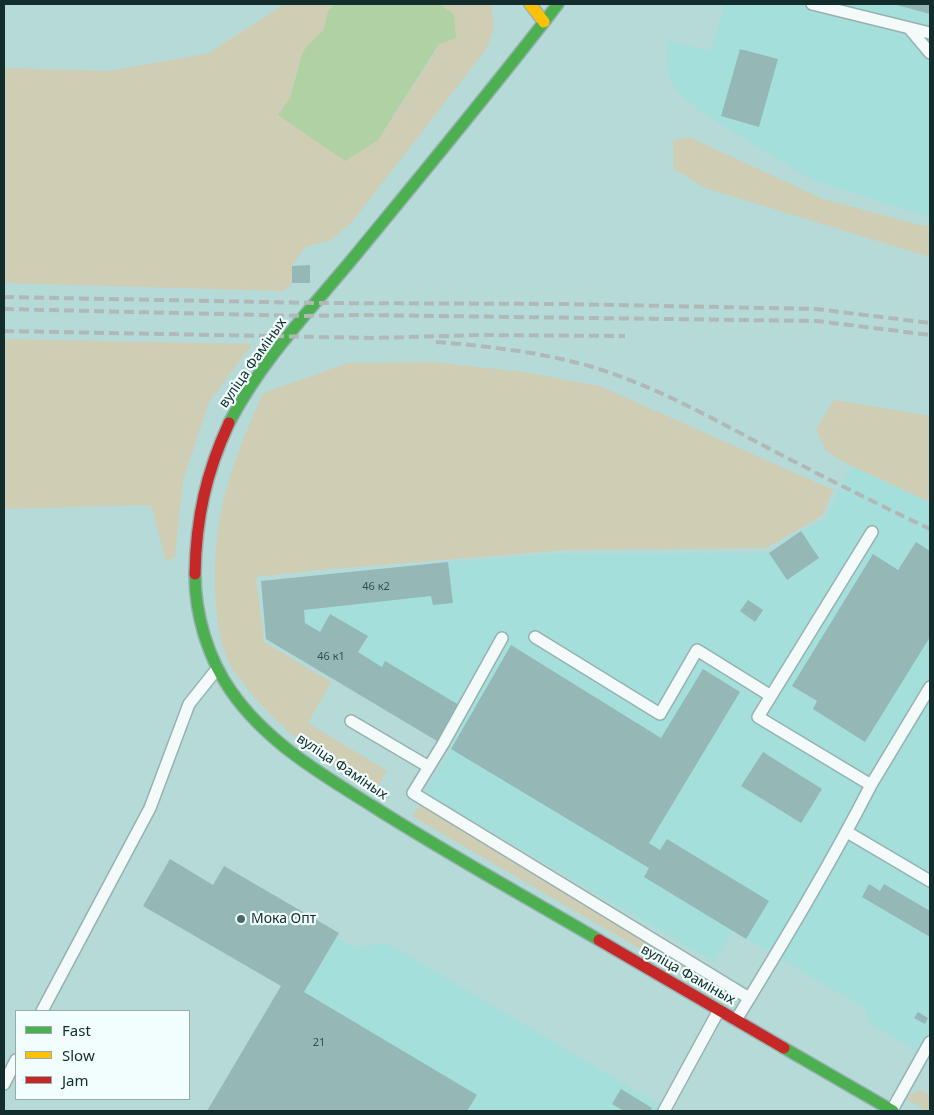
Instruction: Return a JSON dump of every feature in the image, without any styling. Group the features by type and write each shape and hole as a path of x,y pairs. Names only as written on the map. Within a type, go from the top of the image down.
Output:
{"main road":[{"path":"530,4 544,22"},
{"name":"вуліца Фаміных","path":"558,4 466,121 289,336 246,394 217,451 200,508 195,568 196,598 202,630 218,669 247,710 270,734 302,762 395,821 892,1111"}],"lane":[{"path":"812,4 930,33"},
{"path":"909,28 930,53"},
{"path":"872,532 758,717 872,785"},
{"path":"502,638 413,793 749,998"},
{"path":"535,638 660,714 698,650 771,696"},
{"path":"43,1010 150,808 180,733 189,704 218,669"},
{"path":"736,1020 930,687"},
{"path":"351,721 429,767"},
{"path":"847,832 930,882"},
{"path":"664,1111 719,1010"},
{"path":"892,1111 930,1042"},
{"path":"4,1084 15,1062"}],"shaded area":[{"path":"284,4 335,4 328,11 324,29 303,51 290,98 278,115 378,140 440,44 454,15 440,4 491,4 494,27 487,48 352,222 331,240 305,247 292,266 292,283 284,291 4,283 4,68 110,71 209,53"},
{"path":"335,4 440,4 454,15 456,38 439,44 378,140 345,161 278,115 290,98 303,51 324,29 328,11"},
{"path":"725,4 930,4 930,217 810,179 700,111 679,93 672,83 667,66 667,41 711,51"},
{"path":"689,137 823,199 923,226 930,225 930,257 705,188 674,169 673,141"},
{"path":"4,339 252,344 209,402 183,480 175,557 166,561 151,505 4,509"},
{"path":"432,362 523,372 600,386 833,490 822,516 766,548 565,550 256,577 264,642 331,682 308,723 387,771 374,794 323,759 290,733 261,704 233,670 226,657 222,642 215,600 215,560 218,533 222,507 230,478 263,393 348,363"},
{"path":"834,400 930,416 930,502 851,466 826,451 816,429"},
{"path":"851,466 930,502 930,1059 870,1023 865,1008 733,931 714,962 424,792 451,749 266,639 261,581 448,562 562,554 768,553 801,531 826,518"},
{"path":"421,804 704,976 684,970 642,950 412,816"},
{"path":"170,859 213,885 224,866 339,933 336,937 354,947 387,943 670,1111 207,1111 281,986 143,906"},
{"path":"921,1090 930,1096 930,1111 926,1111 904,1097"}],"building":[{"path":"893,4 930,4 930,14"},
{"path":"740,49 778,59 759,127 721,116"},
{"path":"310,265 310,283 292,283 292,266"},
{"path":"801,531 819,558 787,580 769,553"},
{"path":"916,542 930,551 930,637 865,742 813,709 817,701 792,686 873,554 898,570"},
{"path":"448,562 453,603 433,605 431,596 304,610 305,623 320,632 330,614 368,636 358,652 382,667 385,661 459,705 437,741 266,639 261,581"},
{"path":"748,600 763,610 755,622 740,611"},
{"path":"511,645 661,738 703,669 740,692 649,843 660,850 667,839 769,901 746,939 644,877 649,868 451,749"},
{"path":"763,752 822,789 801,823 741,786"},
{"path":"170,859 213,885 224,866 339,933 304,992 477,1095 467,1111 207,1111 281,986 143,906"},
{"path":"869,884 880,891 884,884 930,911 930,937 862,897"},
{"path":"918,1012 928,1018 925,1024 914,1018"},
{"path":"621,1089 652,1108 650,1111 624,1111 612,1104"}],"railway":[{"path":"4,297 816,309 930,323"},
{"path":"4,309 306,316 363,315 817,321 930,335"},
{"path":"4,331 374,338 480,335 625,336"},
{"path":"436,342 532,353 589,366 636,382 681,402 828,479 930,529"}],"traffic: fast":[{"path":"229,423 271,357 457,131 558,4"},
{"path":"195,574 200,620 204,636 216,665 231,691 261,727 335,783 599,940"},
{"path":"784,1048 893,1111"}],"traffic: slow":[{"path":"530,4 544,22"}],"traffic: jam":[{"path":"195,574 200,515 208,478 229,423"},
{"path":"599,940 784,1048"}],"place":[{"name":"Мока Опт","path":"241,919"}]}
